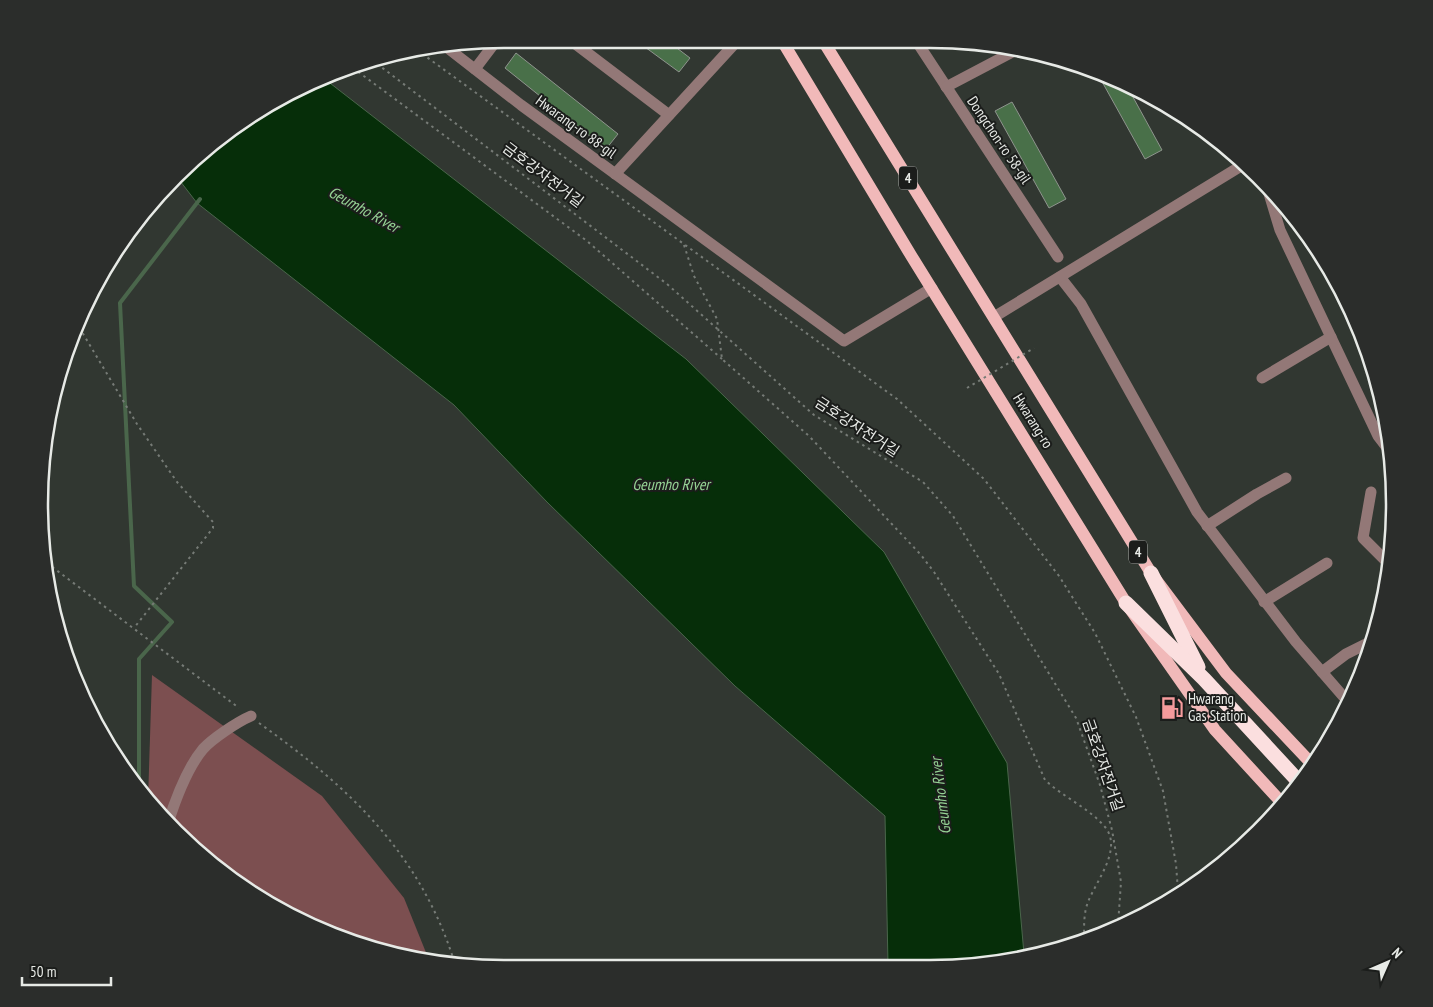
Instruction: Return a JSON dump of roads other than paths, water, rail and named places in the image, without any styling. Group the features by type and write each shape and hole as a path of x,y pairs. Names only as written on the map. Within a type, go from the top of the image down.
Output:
{"highway":[{"path":"1151,572 1204,680"},
{"path":"1126,603 1204,680 1294,777"}],"main road":[{"name":"Hwarang-ro","path":"786,48 1126,603 1215,730 1277,798"},
{"name":"Hwarang-ro","path":"828,48 1151,572 1226,673 1307,759"}],"street":[{"path":"474,69 491,48"},
{"path":"581,48 669,115"},
{"name":"Hwarang-ro 88-gil","path":"450,50 615,174 731,48"},
{"name":"Dongchon-ro 58-gil","path":"921,48 1058,257"},
{"path":"946,87 1008,54"},
{"path":"994,317 1238,168"},
{"path":"615,174 844,341 932,288"},
{"path":"1272,203 1280,230 1381,440"},
{"path":"1060,277 1082,304 1197,512 1264,602 1343,696"},
{"path":"1262,378 1331,337"},
{"path":"1207,526 1256,494 1286,478"},
{"path":"1371,492 1363,538 1383,558"},
{"path":"1264,602 1327,563"},
{"path":"1322,672 1346,654 1362,646"},
{"path":"171,815 177,795 203,749 242,720 251,716"}],"water":[{"name":"Geumho River","path":"329,82 686,359 884,552 1007,763 1024,950 959,959 888,960 885,816 735,686 547,502 454,405 197,203 181,181 250,124 275,109"}],"waterway":[{"path":"139,777 139,659 172,622 134,586 120,303 200,199"}],"place":[{"name":"Hwarang Gas Station","path":"1172,708"}]}
